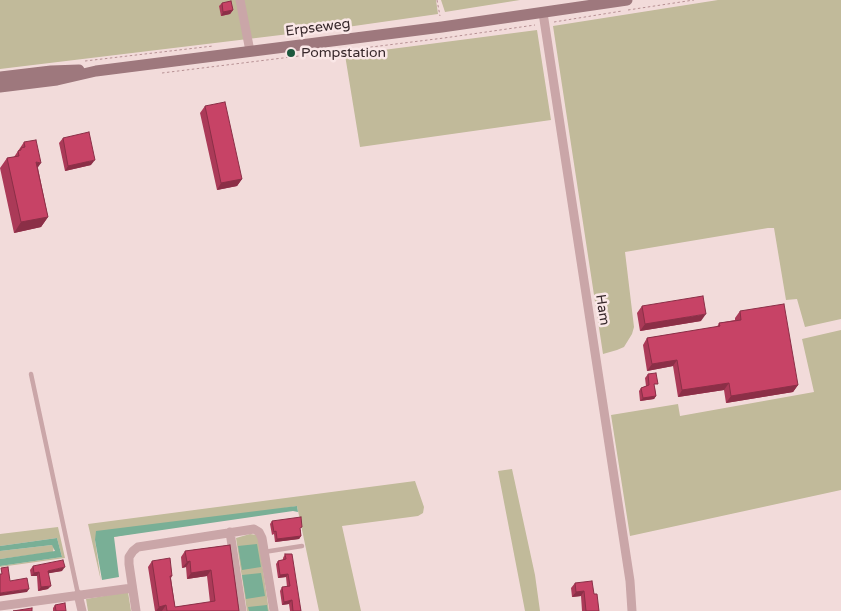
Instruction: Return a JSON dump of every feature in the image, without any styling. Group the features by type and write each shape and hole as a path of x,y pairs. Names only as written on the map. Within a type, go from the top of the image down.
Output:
{"main road":[{"path":"544,18 627,0"},
{"name":"Erpseweg","path":"0,87 56,80 96,71 250,51 442,27 544,18"},
{"name":"Erpseweg","path":"0,77 51,71 96,71"}],"street":[{"path":"240,0 250,51"},
{"name":"Ham","path":"544,18 630,581 632,611"},
{"path":"136,611 129,557 138,547 254,529 259,532 262,538 274,611"},
{"path":"230,532 242,611"},
{"path":"0,606 132,588"},
{"path":"78,594 82,611"}],"lane":[{"path":"32,374 78,594"},
{"path":"264,552 302,546"}],"path":[{"path":"437,0 442,27"},
{"path":"544,18 694,0"},
{"name":"Erpseweg","path":"156,74 444,38 544,18"}],"shaded area":[{"path":"0,0 436,0 438,14 347,27 0,69"},
{"path":"441,0 520,0 445,12"},
{"path":"718,0 841,0 841,319 805,327 797,299 786,300 774,228 768,228 625,252 634,327 624,347 603,354 553,26"},
{"path":"537,30 551,120 360,147 345,55"},
{"path":"841,330 841,490 630,536 611,415 678,404 680,416 814,392 802,339"},
{"path":"512,469 535,575 540,611 525,611 498,471"},
{"path":"415,481 424,507 423,513 418,516 342,526 361,611 319,611 297,506 95,540 101,581 88,524"},
{"path":"297,506 298,512 293,511 114,537 119,577 102,580 95,540 96,531"},
{"path":"58,527 65,558 0,567 62,557 57,538 0,546 0,534"},
{"path":"250,534 257,535 259,542 269,611 247,611 236,538"},
{"path":"57,538 62,557 0,566 0,559 55,551 52,545 0,551 0,546"},
{"path":"257,544 261,567 242,570 238,546"},
{"path":"54,546 53,552 0,559 0,551"},
{"path":"261,573 265,596 246,599 242,575"},
{"path":"128,592 131,611 88,611 86,599"},
{"path":"267,605 268,611 249,611 248,607"}],"building":[{"path":"231,1 233,10 223,12 222,3"},
{"path":"225,102 242,179 221,183 205,106"},
{"path":"89,132 95,160 68,166 63,138"},
{"path":"36,140 41,163 36,162 48,217 21,222 7,158 19,156 18,151 25,147 24,142"},
{"path":"703,296 706,314 645,324 642,306"},
{"path":"784,304 798,385 731,396 729,383 682,390 677,360 652,364 647,338 720,326 719,323 741,320 740,311"},
{"path":"656,373 658,384 654,384 656,396 643,398 641,388 649,385 648,374"},
{"path":"301,517 301,536 277,539 272,521"},
{"path":"230,545 239,611 167,611 166,605 159,607 152,561 170,558 172,576 170,576 175,607 215,601 211,570 191,573 190,561 187,562 185,551"},
{"path":"285,554 292,554 301,611 293,611 292,600 284,602 282,587 290,586 288,574 280,575 278,561 286,559"},
{"path":"63,560 65,567 48,571 51,586 41,587 39,572 34,573 33,566"},
{"path":"8,567 10,581 27,578 29,589 0,593 1,568"},
{"path":"592,581 594,594 597,594 599,611 586,611 584,591 576,592 575,583"},
{"path":"65,603 66,611 56,611 55,605"},
{"path":"32,608 32,611 13,611"}],"place":[{"name":"Pompstation","path":"291,53"}]}
